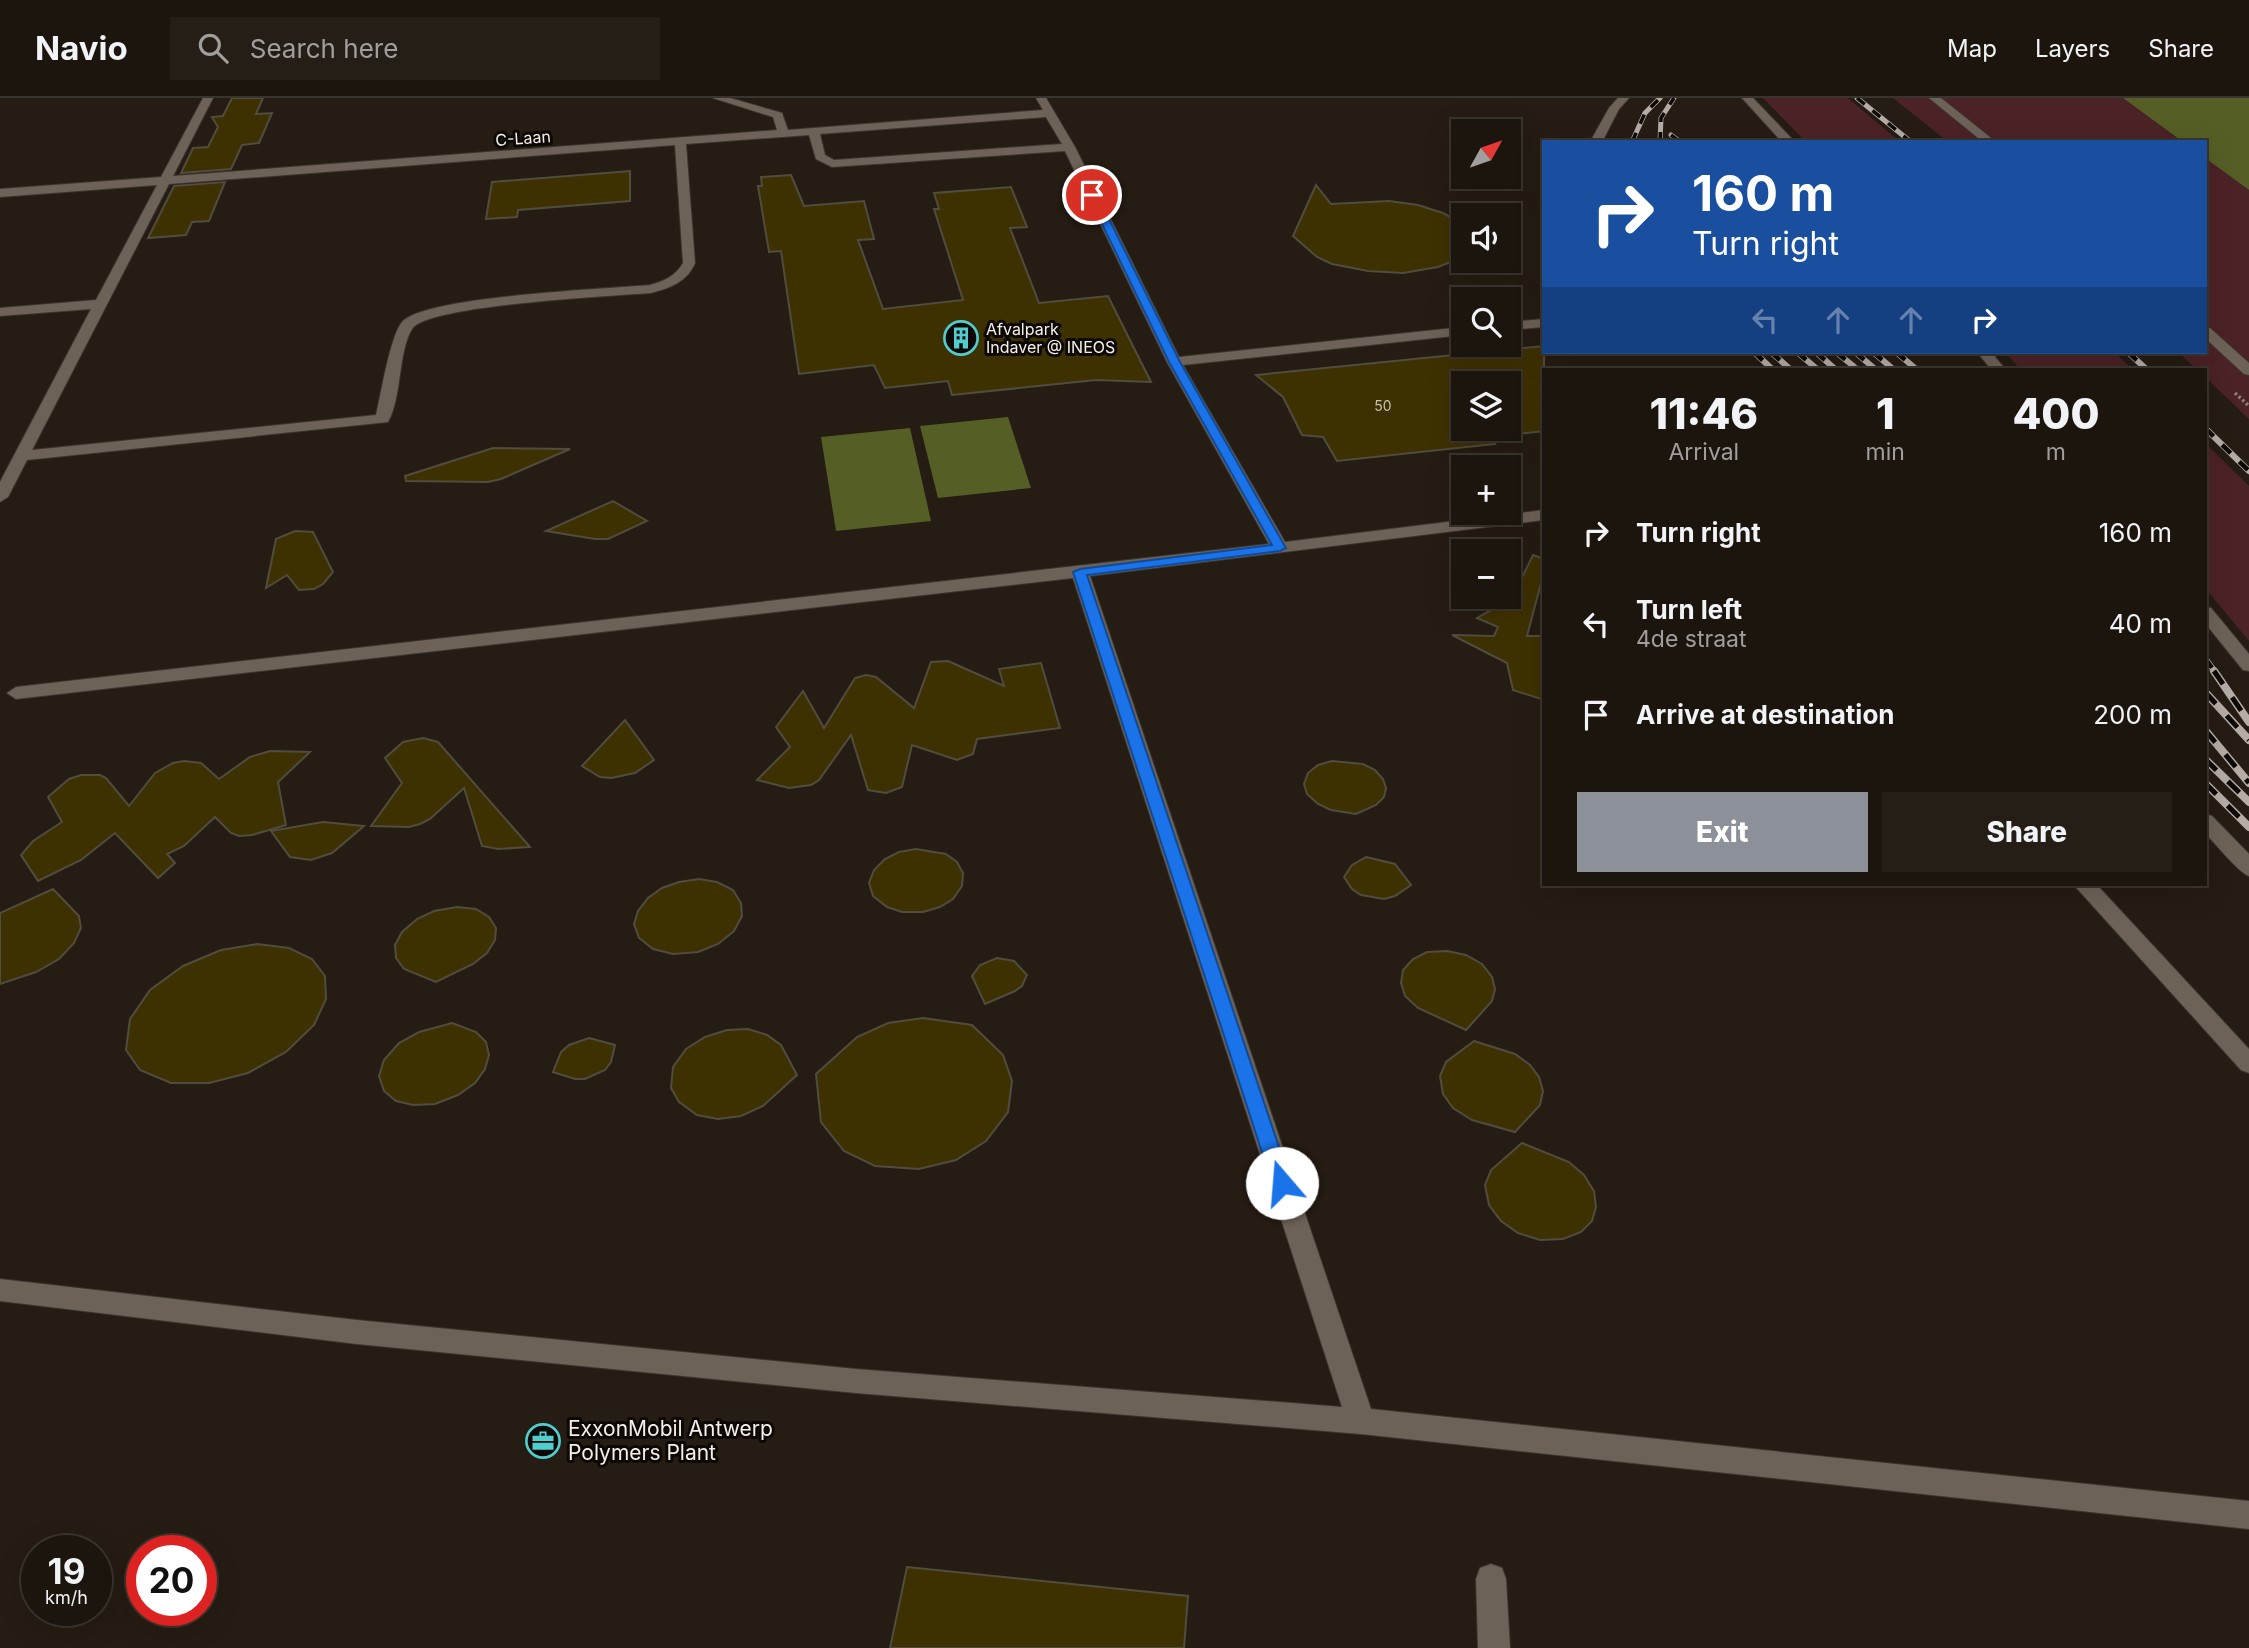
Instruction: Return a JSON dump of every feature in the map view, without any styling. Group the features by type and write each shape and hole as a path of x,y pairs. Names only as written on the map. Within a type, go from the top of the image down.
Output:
{"street":[{"path":"0,497 208,98"},
{"path":"718,98 778,115 783,133"},
{"path":"1041,98 1069,147 1174,362 1280,548"},
{"path":"1597,140 1610,114 1624,98"},
{"path":"1746,98 1787,140"},
{"path":"1934,98 1987,140"},
{"name":"C-Laan","path":"0,193 1049,113"},
{"path":"814,131 820,157 832,164 1069,147"},
{"path":"23,456 383,419 403,332 417,317 455,307 651,289 665,285 687,271 689,263 680,142"},
{"path":"0,313 100,304"},
{"path":"1521,325 1542,323"},
{"path":"1174,362 1451,332"},
{"path":"2207,333 2249,371"},
{"path":"1985,354 1997,368"},
{"path":"16,693 1080,572 1542,515"},
{"path":"1080,572 1361,1421"},
{"path":"2207,614 2249,666"},
{"path":"2207,823 2233,848 2249,869"},
{"path":"2086,886 2249,1064"},
{"path":"0,1290 356,1332 856,1381 1361,1421 2249,1515"},
{"path":"1490,1579 1494,1648"}],"shaded area":[{"path":"1763,98 1848,98 1898,140 1804,140"},
{"path":"1893,98 2123,98 2180,140 1946,140"},
{"path":"2123,98 2249,98 2249,190 2207,159 2207,140 2180,140"},
{"path":"2207,159 2249,190 2249,419 2207,379 2207,368 2195,368 2180,354 2207,354"},
{"path":"2007,354 2116,354 2131,368 2019,368"},
{"path":"1008,417 1031,488 938,498 920,426"},
{"path":"910,428 931,521 836,531 821,437"},
{"path":"2207,445 2249,486 2249,641 2207,590"}],"building":[{"path":"232,98 263,98 256,114 272,113 259,143 242,145 231,169 181,173 193,148 208,147 218,127 212,117 223,116"},
{"path":"630,171 630,201 518,210 517,217 486,219 492,182"},
{"name":"Afvalpark Indaver @ INEOS","path":"791,175 804,206 864,201 874,239 858,240 883,309 963,300 934,209 939,209 934,193 1011,187 1027,227 1010,228 1039,303 1108,296 1151,382 1096,380 952,395 948,381 885,388 874,365 799,374 781,251 769,252 758,186 762,186 761,177"},
{"path":"225,182 209,221 192,222 186,235 148,238 174,186"},
{"path":"1316,185 1331,204 1389,201 1418,205 1451,217 1451,262 1438,267 1403,273 1368,271 1332,264 1317,257 1293,236"},
{"path":"1542,346 1542,431 1521,434 1521,371 1451,371 1451,441 1493,441 1495,444 1337,461 1323,437 1302,435 1283,397 1256,375 1451,355 1521,357 1521,348"},
{"path":"493,448 570,449 488,482 406,481 405,476"},
{"path":"613,501 647,521 608,539 546,531"},
{"path":"295,531 313,532 333,572 323,584 314,589 299,590 287,575 266,588 276,539"},
{"path":"1533,555 1542,558 1542,580 1527,636 1542,636 1542,699 1513,690 1507,663 1452,635 1494,636 1498,627 1477,618 1493,609 1521,609 1521,580"},
{"path":"948,661 1004,686 999,669 1041,663 1060,728 977,739 973,754 957,760 912,745 902,787 886,793 868,790 851,735 819,780 811,785 789,788 757,780 790,747 776,727 803,691 824,728 855,678 866,675 876,677 914,708 931,662"},
{"path":"625,720 654,760 635,773 611,778 600,777 582,766"},
{"path":"423,738 438,742 530,847 498,849 482,846 464,788 430,819 420,824 409,827 371,826 402,783 385,758 403,742"},
{"path":"270,751 310,752 278,782 286,825 239,836 231,833 215,817 184,846 167,854 175,863 158,878 115,833 81,860 38,881 21,855 33,841 62,822 48,797 69,779 81,775 100,775 106,778 129,806 155,773 173,763 201,763 219,779 250,757"},
{"path":"1332,761 1363,764 1375,770 1383,779 1386,788 1384,797 1376,805 1356,814 1331,810 1318,804 1307,794 1304,784 1308,773 1318,765"},
{"path":"323,822 364,826 332,853 311,860 290,857 271,831"},
{"path":"916,849 946,854 957,862 963,873 962,886 953,899 940,907 923,912 902,912 887,907 873,896 869,883 874,870 885,859 899,852"},
{"path":"1366,857 1395,864 1411,885 1395,896 1384,899 1361,895 1352,889 1344,877 1352,865"},
{"path":"699,879 717,882 733,890 741,903 742,916 734,931 718,944 698,952 673,954 653,949 639,938 634,924 638,911 648,898 662,888"},
{"path":"53,889 79,916 81,928 74,943 59,959 36,972 0,984 0,913"},
{"path":"457,907 476,909 489,917 496,928 495,940 487,953 473,964 436,982 404,969 396,958 395,945 402,932 417,919 434,911"},
{"path":"257,944 289,948 312,959 325,976 326,999 314,1025 286,1052 248,1073 209,1083 171,1083 140,1070 126,1050 130,1019 150,990 183,966 221,950"},
{"path":"1447,951 1466,955 1482,964 1492,977 1495,989 1492,1001 1466,1030 1418,1008 1405,996 1401,983 1403,970 1413,959 1427,952"},
{"path":"997,958 1014,961 1027,975 1022,986 1015,991 985,1004 972,976 980,965"},
{"path":"923,1018 972,1025 1003,1055 1012,1081 1008,1112 986,1141 956,1160 919,1169 875,1166 844,1151 821,1122 816,1074 857,1037 888,1023"},
{"path":"452,1023 476,1032 486,1042 489,1055 485,1069 475,1083 458,1095 435,1104 413,1105 396,1101 384,1091 379,1076 384,1060 399,1043 419,1032"},
{"path":"748,1029 767,1035 781,1045 797,1075 763,1106 741,1116 718,1119 697,1115 679,1102 671,1088 673,1067 686,1049 705,1037 727,1030"},
{"path":"589,1038 615,1045 611,1062 605,1070 585,1079 575,1079 553,1072 561,1052 569,1045"},
{"path":"1474,1041 1515,1054 1530,1065 1539,1077 1543,1091 1540,1105 1515,1132 1472,1120 1453,1108 1443,1094 1440,1076 1446,1062"},
{"path":"1522,1143 1569,1162 1584,1175 1594,1191 1596,1207 1592,1221 1581,1232 1563,1239 1540,1240 1518,1233 1501,1221 1489,1205 1485,1185 1491,1170"},
{"path":"907,1567 1188,1596 1184,1648 890,1648"}],"railway":[{"path":"1633,140 1645,113 1660,98"},
{"path":"1660,140 1661,118 1674,98"},
{"path":"1857,98 1909,140"},
{"path":"1671,135 1677,140"},
{"path":"1756,354 1771,368"},
{"path":"1773,354 1789,368"},
{"path":"1799,354 1816,368"},
{"path":"1818,354 1834,368"},
{"path":"1838,354 1856,368"},
{"path":"1857,354 1874,368"},
{"path":"1875,354 1892,368"},
{"path":"1898,354 1915,368"},
{"path":"2130,354 2145,368"},
{"path":"2207,430 2249,471"},
{"path":"2207,661 2215,672"},
{"path":"2214,671 2249,722"},
{"path":"2207,694 2249,740"},
{"path":"2207,732 2249,783"},
{"path":"2207,761 2249,802"},
{"path":"2207,785 2249,827"}],"place":[{"name":"Afvalpark Indaver @ INEOS","path":"961,338"},
{"name":"ExxonMobil Antwerp Polymers Plant","path":"543,1441"}],"route":[{"path":"1092,195 1174,362 1280,548 1080,572 1282,1183"}]}
